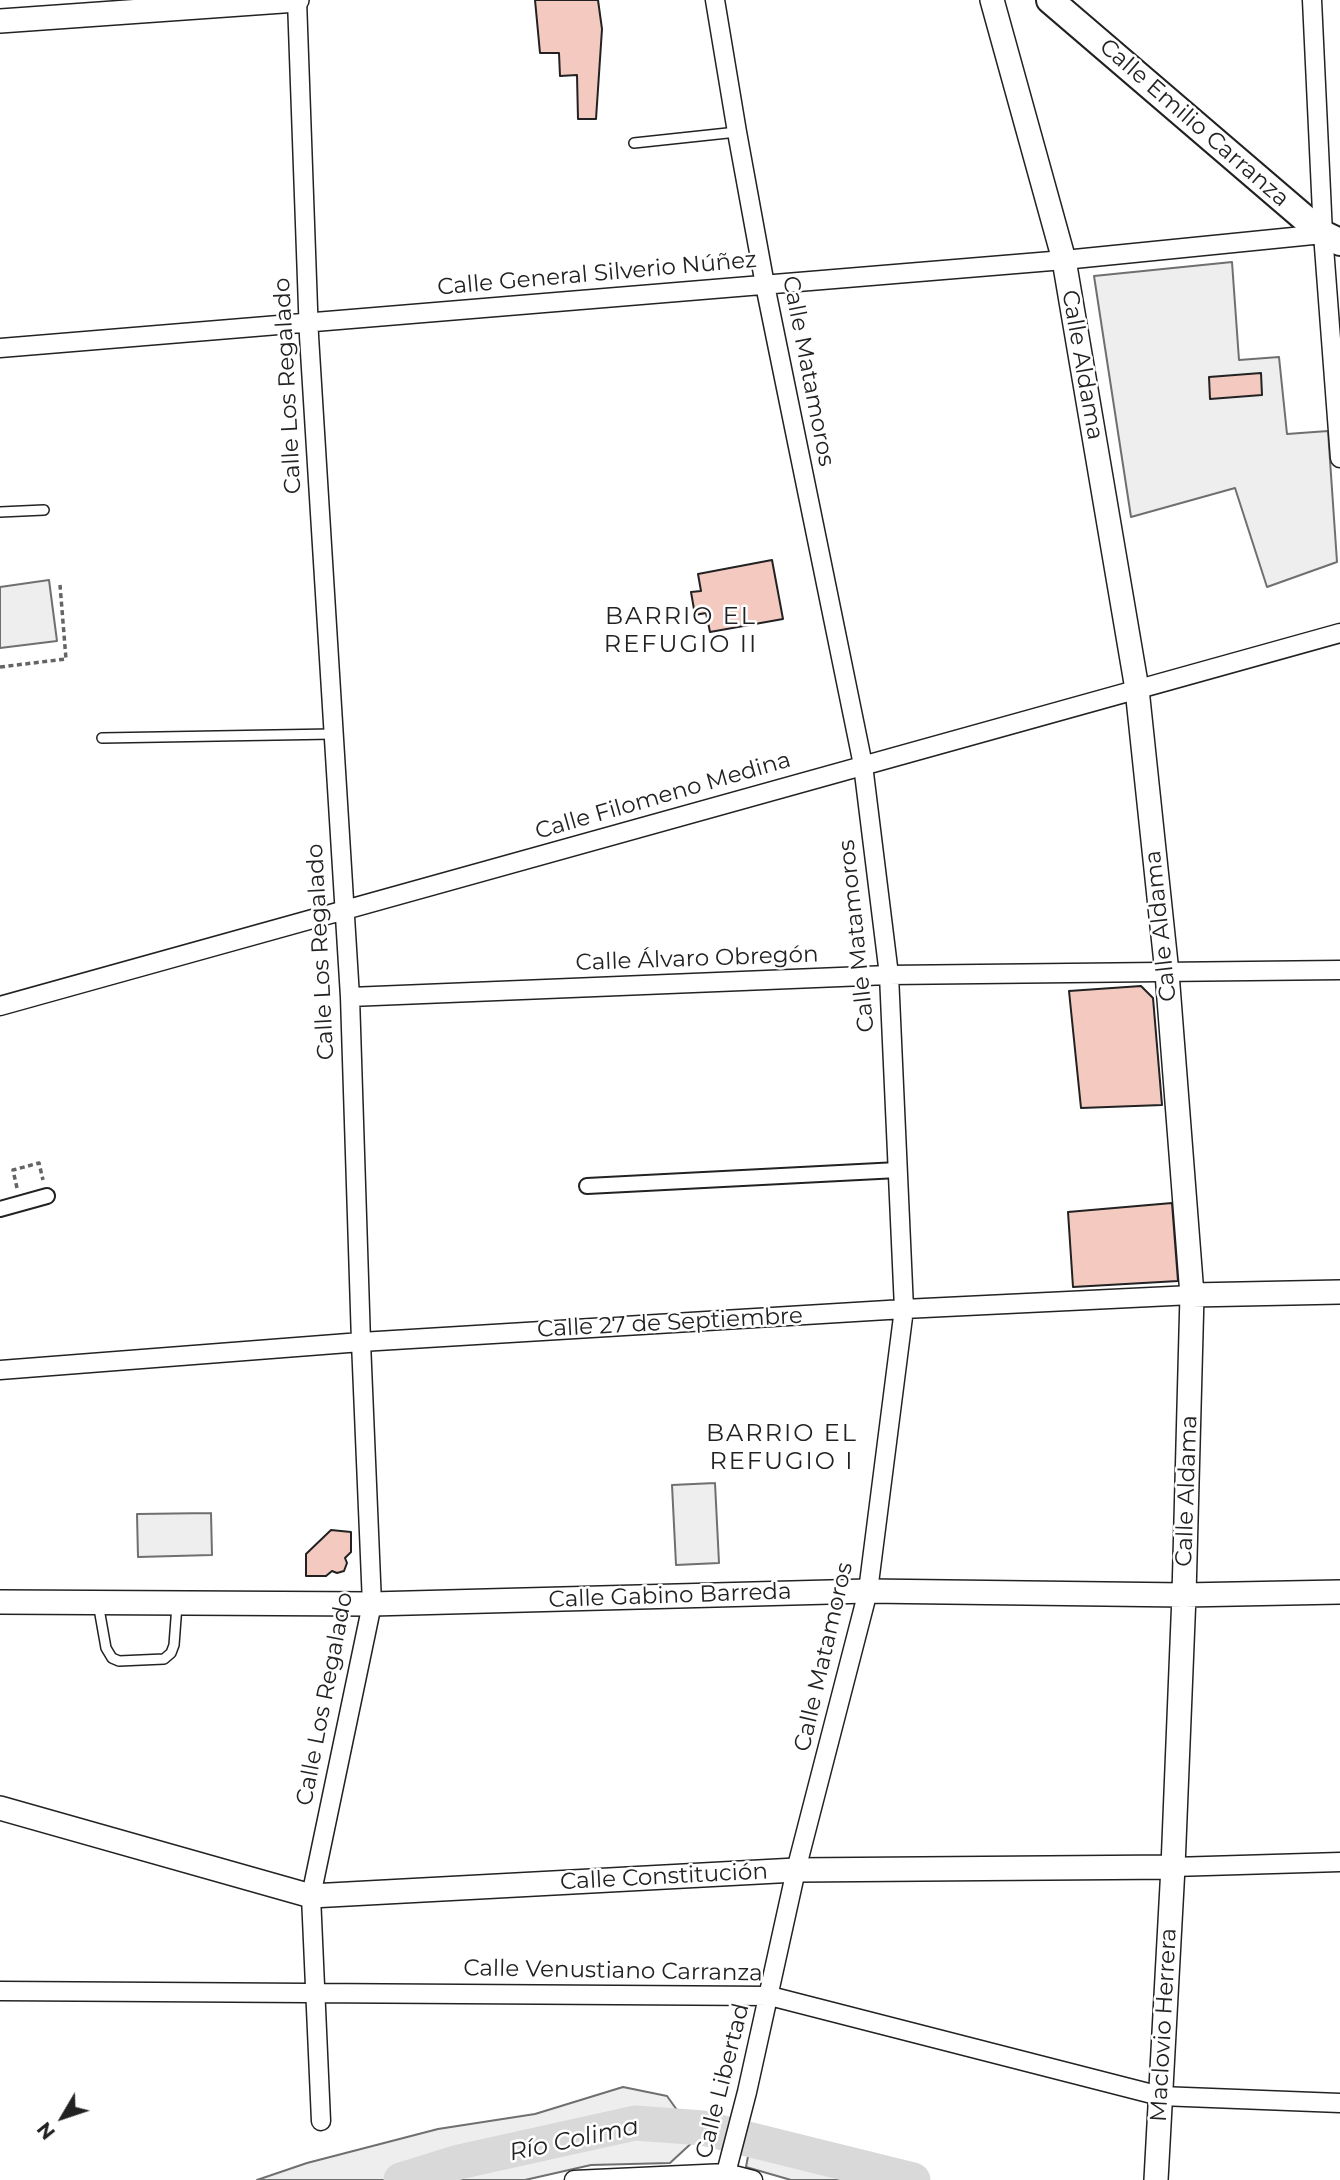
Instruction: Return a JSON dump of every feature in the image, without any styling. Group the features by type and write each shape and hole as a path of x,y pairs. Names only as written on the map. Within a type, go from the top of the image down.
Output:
{"main road":[{"name":"Calle Emilio Carranza","path":"1050,0 1332,238"}],"street":[{"path":"0,21 297,0"},
{"name":"Calle Los Regalado","path":"297,0 308,322 350,997 372,1604 310,1896 321,2121"},
{"name":"Calle Matamoros","path":"715,0 765,285 863,765 889,975 898,1170 904,1309 868,1591 796,1870"},
{"name":"Calle Aldama","path":"992,0 1064,260 1137,689 1167,973 1192,1295 1184,1595 1172,1867"},
{"path":"1312,0 1332,238 1340,458"},
{"name":"Calle General Silverio Núñez","path":"0,348 1332,238"},
{"name":"Calle Filomeno Medina","path":"0,1006 1340,633"},
{"name":"Calle Álvaro Obregón","path":"350,997 889,975 1340,970"},
{"path":"587,1185 898,1170"},
{"path":"0,1209 47,1196"},
{"name":"Calle 27 de Septiembre","path":"0,1370 361,1342 904,1309 1192,1295 1340,1292"},
{"name":"Calle Gabino Barreda","path":"0,1602 372,1604 868,1591 1184,1595 1340,1592"},
{"name":"Calle Constitución","path":"0,1808 310,1896 796,1870 1172,1867 1340,1862"},
{"name":"Maclovio Herrera","path":"1152,2174 1160,2096 1172,1867"},
{"name":"Calle Libertad","path":"724,2176 770,1996 796,1870"},
{"name":"Calle Venustiano Carranza","path":"0,1992 770,1996 1160,2096 1340,2103"},
{"path":"574,2180 724,2176 753,2180"}],"lane":[{"path":"634,143 737,132"},
{"path":"0,512 44,510"},
{"path":"102,738 333,734"},
{"path":"98,1603 106,1648 113,1658 119,1661 164,1659 171,1653 177,1603"}],"path":[{"path":"0,667 66,659 60,584"},
{"path":"21,1203 13,1170 39,1163 47,1196"}],"shaded area":[{"path":"1232,262 1239,360 1279,357 1287,434 1328,431 1337,562 1267,587 1235,488 1131,517 1094,276"},
{"path":"49,580 57,641 0,648 0,587"},
{"path":"715,1483 719,1563 676,1565 672,1485"},
{"path":"211,1513 212,1555 138,1557 137,1514"},
{"path":"623,2087 667,2096 697,2138 670,2163 591,2165 525,2180 257,2180 307,2163 438,2129 535,2114"},
{"path":"750,2146 777,2151 825,2172 858,2171 875,2180 791,2180 746,2167"}],"building":[{"path":"535,0 598,0 602,29 596,119 578,119 577,75 560,76 559,53 540,53"},
{"path":"1261,373 1262,395 1210,399 1209,377"},
{"path":"772,560 783,619 710,632 706,613 695,615 691,592 701,591 698,574"},
{"path":"1141,986 1153,998 1162,1105 1081,1108 1069,991"},
{"path":"1172,1203 1178,1281 1073,1287 1068,1212"},
{"path":"331,1530 351,1532 351,1552 345,1558 347,1563 344,1571 332,1571 326,1576 306,1576 306,1554"}],"waterway":[{"name":"Río Colima","path":"401,2180 459,2162 635,2123 703,2128 913,2180"}],"district":[{"name":"BARRIO EL REFUGIO II","path":"681,631"},
{"name":"BARRIO EL REFUGIO I","path":"782,1448"}]}
